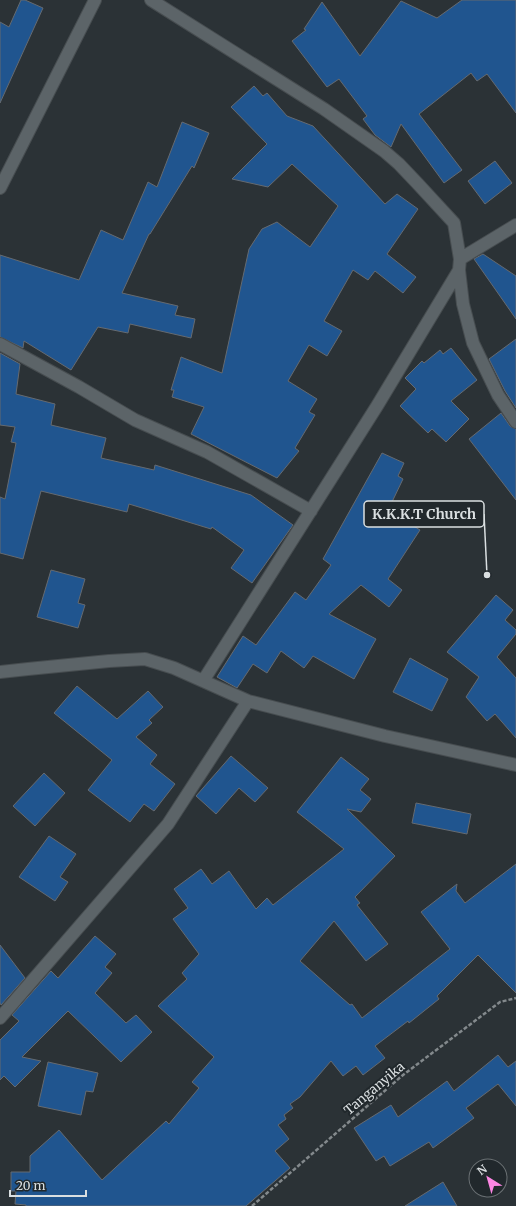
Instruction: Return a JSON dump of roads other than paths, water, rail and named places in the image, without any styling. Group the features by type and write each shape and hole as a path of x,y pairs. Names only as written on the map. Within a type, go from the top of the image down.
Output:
{"street":[{"path":"0,188 95,0"},
{"path":"151,0 324,109 384,151 399,164 454,224 463,304 473,343 498,395 516,422"},
{"path":"203,681 377,406 459,265 516,225"},
{"path":"0,344 80,387 135,420 207,452 311,511"},
{"path":"0,672 28,668 145,659 174,668 248,701 385,736 516,765"},
{"path":"0,1018 168,824 248,701"}],"place":[{"name":"K.K.K.T Church","path":"487,575"}]}
